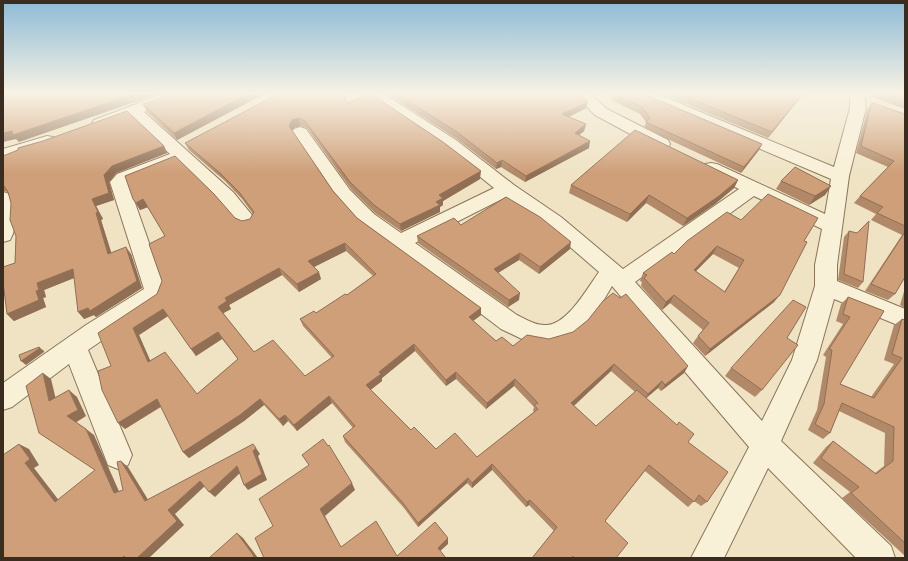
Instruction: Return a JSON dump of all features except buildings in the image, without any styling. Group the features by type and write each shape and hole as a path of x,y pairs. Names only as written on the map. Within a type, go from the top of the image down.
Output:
{"street":[{"path":"83,129 108,120"},
{"path":"145,120 181,149 226,196 246,220"},
{"path":"413,120 450,144 507,189 554,222 616,276 765,445 871,554"},
{"path":"617,120 678,152"},
{"path":"706,120 840,176"},
{"path":"707,558 765,445 804,360 826,286 826,265 840,176 855,120"},
{"path":"300,132 343,194 367,219 434,266 509,322 532,333 547,335 562,331 577,319 616,276 753,188"},
{"path":"3,154 62,136"},
{"path":"3,398 75,348 94,332 153,294 155,288 151,281 119,182 123,178 181,149"},
{"path":"699,162 833,226"},
{"path":"398,242 507,189"},
{"path":"3,198 6,206 5,230 3,235"},
{"path":"826,286 905,319"},
{"path":"75,348 118,455"}]}
